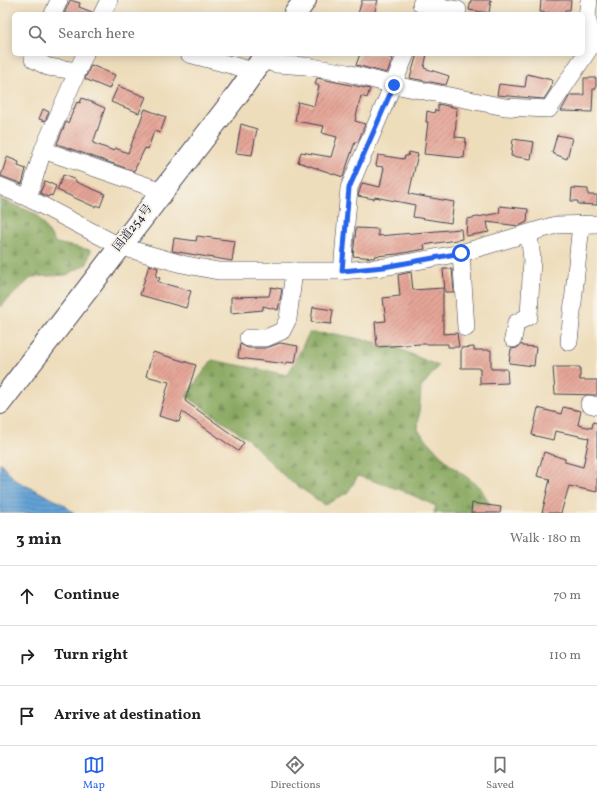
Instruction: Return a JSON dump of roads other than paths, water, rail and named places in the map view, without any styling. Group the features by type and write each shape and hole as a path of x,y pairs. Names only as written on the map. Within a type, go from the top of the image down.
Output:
{"highway":[{"path":"296,12 305,0"},
{"name":"国道254号","path":"0,403 261,61"}],"street":[{"path":"54,12 59,0"},
{"path":"210,56 261,61 275,64 306,66 347,73 394,85 505,107 549,109 595,44 587,17 589,0"},
{"path":"421,6 458,10"},
{"path":"34,56 32,59 48,67 78,71"},
{"path":"28,198 43,150 84,56"},
{"path":"342,271 349,188 405,56"},
{"path":"43,150 162,191"},
{"path":"0,186 28,198 119,246 182,264 218,271 342,271 384,267 461,253 556,225 589,224 569,342"},
{"path":"513,339 516,323 529,316 532,259 529,234"},
{"path":"461,253 466,328"},
{"path":"248,338 266,338 282,331 288,319 294,271"}],"water":[{"path":"0,462 15,480 63,504 74,513 0,513"}]}
